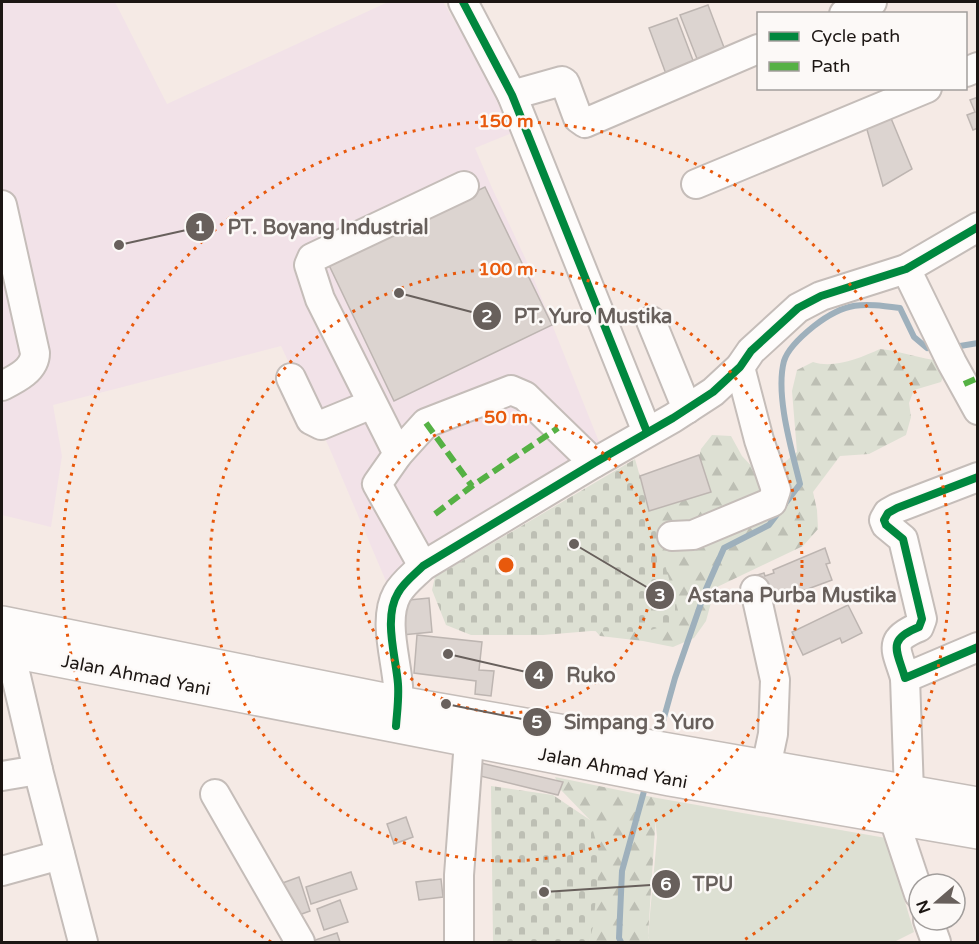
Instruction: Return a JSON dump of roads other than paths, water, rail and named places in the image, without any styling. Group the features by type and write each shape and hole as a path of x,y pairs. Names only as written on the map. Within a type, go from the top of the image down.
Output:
{"main road":[{"name":"Jalan Ahmad Yani","path":"4,641 659,762 895,799 978,804"},
{"name":"Jalan Ahmad Yani","path":"397,714 469,741 659,762 766,767 895,799 978,832"}],"street":[{"path":"463,2 512,95 646,432"},
{"path":"849,12 872,2"},
{"path":"512,95 562,81 565,83 578,118 585,123 757,50"},
{"path":"696,184 922,90"},
{"path":"398,454 320,299 309,270 310,261 312,258 464,186"},
{"path":"2,205 35,360 18,378 2,386"},
{"path":"397,714 396,659 390,626 391,611 396,595 423,566 713,392 740,367 751,351 798,308 821,296 906,269 978,227"},
{"path":"906,269 978,410"},
{"path":"651,321 687,409"},
{"path":"672,536 693,536 772,501 775,496 776,490 759,440 740,367"},
{"path":"291,378 311,420 316,424 321,425 372,404"},
{"path":"423,566 377,484 398,454 426,423 511,390 525,396 594,463"},
{"path":"913,872 895,799 905,678 897,648 898,639 919,627 922,619 903,539 886,525 884,516 897,508 978,477"},
{"path":"755,590 775,680 773,734 766,767"},
{"path":"4,641 83,942"},
{"path":"905,678 978,647"},
{"path":"459,942 459,875 469,741"},
{"path":"2,776 38,770"},
{"path":"215,794 300,942"},
{"path":"2,871 60,855"}],"waterway":[{"path":"658,739 675,678 706,589 724,548 769,525 800,484 783,406 782,375 784,361 789,351 825,318 845,308 865,305 900,308 914,337 927,348"},
{"path":"960,346 978,343"},
{"path":"621,942 619,938 622,871 646,784"}],"place":[{"name":"PT. Boyang Industrial","path":"119,245"},
{"name":"PT. Yuro Mustika","path":"399,293"},
{"name":"Astana Purba Mustika","path":"574,544"},
{"name":"Ruko","path":"448,654"},
{"name":"Simpang 3 Yuro","path":"446,704"},
{"name":"TPU","path":"544,892"}]}
